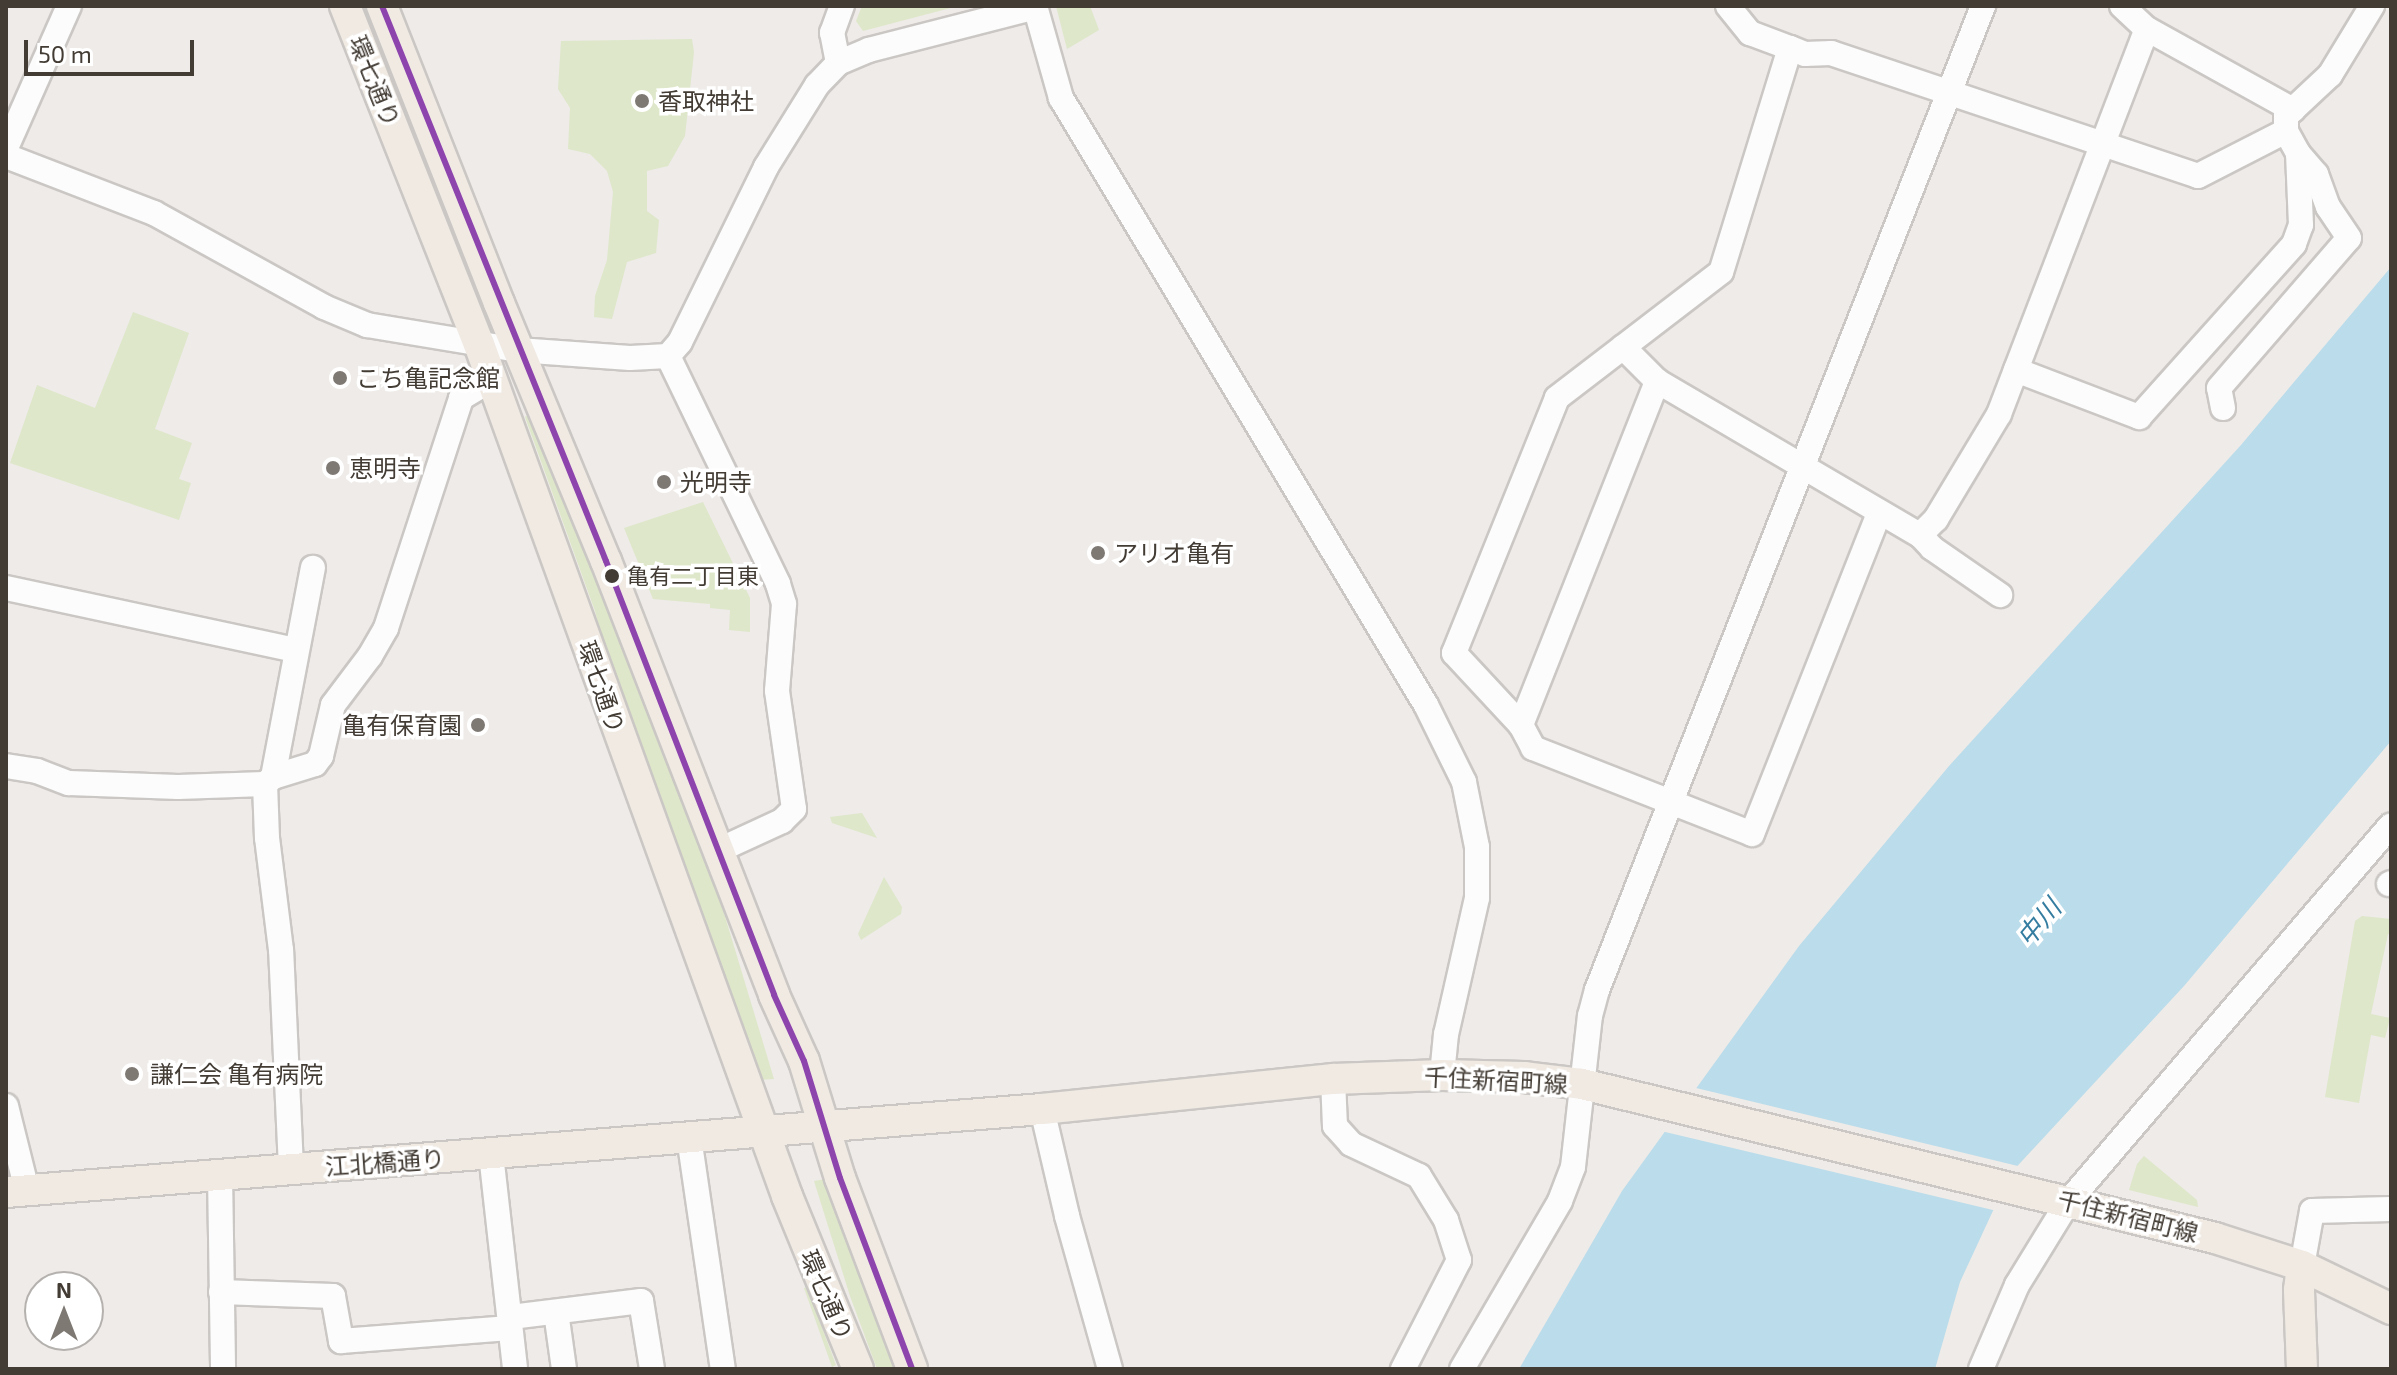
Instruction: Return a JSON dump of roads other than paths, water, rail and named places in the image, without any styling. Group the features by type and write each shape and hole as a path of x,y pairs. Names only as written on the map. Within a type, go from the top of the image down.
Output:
{"main road":[{"name":"環七通り","path":"345,6 493,379 657,843 811,1259 829,1290 858,1369"},
{"name":"環七通り","path":"382,6 518,350 606,561 774,995 804,1061 824,1127 912,1369"},
{"name":"千住新宿町線","path":"765,1131 1042,1109 1333,1079 1442,1075 1524,1077 1582,1084 2215,1238 2302,1266 2391,1309"},
{"name":"江北橋通り","path":"16,1191 765,1131"},
{"path":"2302,1266 2299,1290 2302,1369"}],"street":[{"path":"6,148 69,6"},
{"path":"838,63 832,33 842,6"},
{"path":"1728,6 1750,33 1805,54 1831,53 2198,176 2289,120 2330,75 2372,6"},
{"path":"1462,1369 1560,1201 1573,1167 1597,990 1983,6"},
{"path":"2016,370 2139,417 2294,244 2301,225 2298,153 2289,120 2147,29 2122,6"},
{"path":"6,156 154,213 354,321 518,350 630,358 668,356 680,342 766,167 817,85 838,63 869,50 1035,7 1061,98 1426,705 1464,782 1477,847 1477,898 1446,1034 1442,1075"},
{"path":"1920,535 1936,519 1999,414 2147,29"},
{"path":"1790,48 1721,272 1557,398 1454,653 1521,725 1533,748 1752,834 1879,513"},
{"path":"2223,408 2219,388 2349,238 2328,207 2316,174 2298,153"},
{"path":"1623,347 1657,381 1920,535 2000,595"},
{"path":"668,356 778,584 784,604 777,691 794,809 782,821 717,851"},
{"path":"6,766 37,771 69,783 178,787 269,780 315,764 321,756 333,705 370,656 386,628 461,398 493,379"},
{"path":"1521,725 1657,381"},
{"path":"291,1168 281,950 267,838 269,780 313,568"},
{"path":"6,588 296,650"},
{"path":"1981,1369 2017,1285 2060,1200 2391,825"},
{"path":"1333,1079 1335,1126 1351,1144 1419,1176 1446,1220 1459,1260 1403,1369"},
{"path":"6,1106 16,1191"},
{"path":"1042,1109 1067,1216 1110,1369"},
{"path":"689,1137 723,1369"},
{"path":"491,1154 515,1369"},
{"path":"220,1174 223,1369"},
{"path":"2302,1266 2312,1211 2391,1209"},
{"path":"221,1292 333,1296 341,1341 510,1323 556,1312 641,1301 652,1369"},
{"path":"556,1312 564,1369"}],"water":[{"name":"中川","path":"2391,267 2391,741 2184,986 2010,1174 1960,1282 1935,1369 1519,1369 1622,1191 1799,946 1949,766 2241,445"}],"place":[{"name":"香取神社","path":"642,101"},
{"name":"こち亀記念館","path":"340,378"},
{"name":"恵明寺","path":"333,468"},
{"name":"光明寺","path":"664,482"},
{"name":"アリオ亀有","path":"1098,553"},
{"name":"亀有二丁目東","path":"612,576"},
{"name":"亀有保育園","path":"478,725"},
{"name":"謙仁会 亀有病院","path":"132,1074"}]}
